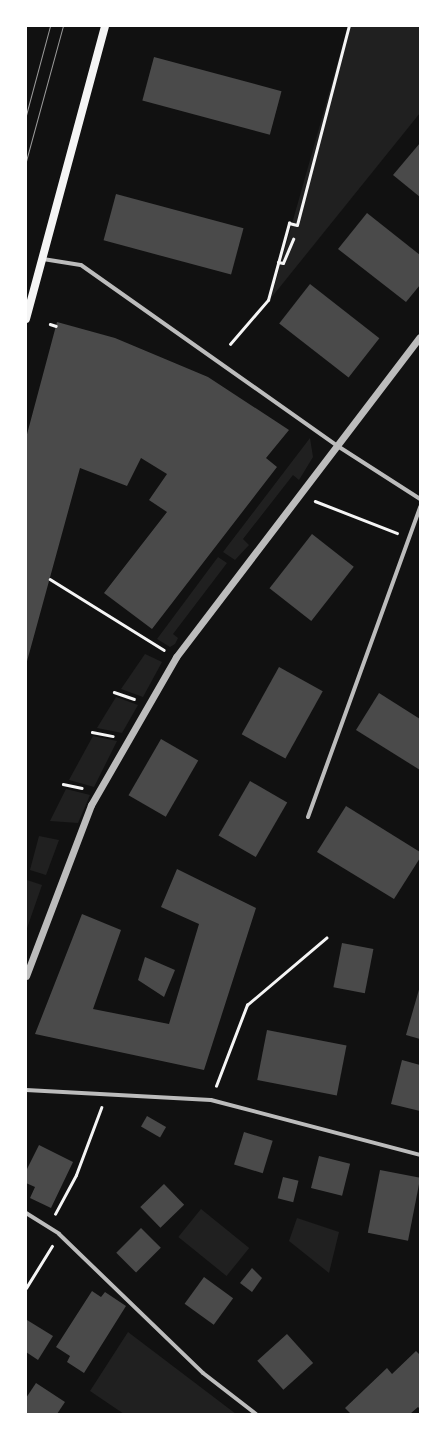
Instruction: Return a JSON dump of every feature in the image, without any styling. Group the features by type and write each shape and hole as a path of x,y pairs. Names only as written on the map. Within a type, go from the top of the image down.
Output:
{"main road":[{"path":"26,319 105,26"}],"street":[{"path":"43,259 81,265 336,445 420,499"},
{"path":"26,976 71,850 128,738 176,657 336,445 420,337"},
{"path":"308,817 420,507"},
{"path":"26,1090 211,1100 320,1132 420,1155"},
{"path":"26,1213 59,1234 203,1372 256,1414"}],"path":[{"path":"230,344 268,300 289,223 297,225 349,26"},
{"path":"278,262 283,263 291,239 285,237"},
{"path":"50,324 56,326"},
{"path":"315,501 409,537"},
{"path":"50,579 176,657"},
{"path":"114,692 148,703"},
{"path":"92,732 128,738"},
{"path":"211,1100 247,1005 326,938"},
{"path":"48,1227 76,1175 101,1111"},
{"path":"26,1288 44,1258"}],"shaded area":[{"path":"348,26 420,26 420,113 271,298"},
{"path":"310,438 313,457 299,480 293,475 243,539 249,545 235,560 223,552"},
{"path":"218,557 227,563 173,634 178,638 175,644 170,647 157,639"},
{"path":"145,654 162,662 143,697 121,689"},
{"path":"116,697 138,705 122,733 97,728"},
{"path":"93,736 117,741 94,787 69,780"},
{"path":"66,789 90,795 78,823 50,821"},
{"path":"39,836 59,840 46,875 30,870"},
{"path":"27,880 42,885 26,931 26,882"},
{"path":"201,1209 249,1248 227,1276 178,1237"},
{"path":"297,1218 339,1232 329,1273 289,1241"},
{"path":"128,1332 236,1414 124,1414 90,1391"}],"building":[{"path":"154,57 282,91 270,135 142,100"},
{"path":"420,143 420,197 393,175"},
{"path":"116,194 244,228 231,275 104,240"},
{"path":"367,213 420,255 420,285 406,302 338,249"},
{"path":"310,284 379,338 349,378 279,323"},
{"path":"57,322 115,338 208,377 289,430 266,458 277,467 152,629 104,593 167,512 149,500 167,474 141,458 127,486 80,468 26,665 26,438"},
{"path":"312,534 354,567 311,621 270,588"},
{"path":"279,667 323,691 285,759 242,734"},
{"path":"379,693 420,719 420,770 356,730"},
{"path":"161,739 198,760 166,817 128,795"},
{"path":"250,781 287,802 256,857 219,836"},
{"path":"346,806 420,852 420,858 394,899 317,852"},
{"path":"177,869 256,908 204,1070 35,1034 82,914 121,930 93,1009 169,1024 199,924 161,907"},
{"path":"342,943 373,949 365,993 333,987"},
{"path":"145,957 175,970 164,997 138,980"},
{"path":"420,986 420,1039 406,1035"},
{"path":"267,1030 347,1045 337,1096 257,1080"},
{"path":"402,1060 420,1065 420,1111 391,1104"},
{"path":"147,1116 166,1127 160,1137 141,1126"},
{"path":"244,1132 273,1141 263,1173 234,1165"},
{"path":"39,1145 73,1162 51,1208 30,1198 35,1187 26,1183 26,1171"},
{"path":"319,1156 350,1164 342,1196 311,1188"},
{"path":"380,1170 420,1178 408,1241 368,1233"},
{"path":"283,1177 299,1181 293,1202 278,1198"},
{"path":"164,1184 184,1205 160,1228 140,1207"},
{"path":"141,1228 161,1248 136,1273 116,1253"},
{"path":"252,1268 262,1278 252,1292 240,1283"},
{"path":"204,1277 233,1298 214,1325 185,1304"},
{"path":"92,1291 101,1297 105,1292 126,1306 84,1373 67,1362 70,1356 56,1347"},
{"path":"27,1320 53,1336 38,1360 26,1352"},
{"path":"287,1334 313,1363 283,1390 257,1361"},
{"path":"416,1351 420,1355 420,1409 418,1407 410,1414 351,1414 345,1408 387,1368 392,1374"},
{"path":"36,1383 65,1402 57,1414 26,1414 26,1398"}],"tram line":[{"path":"26,115 50,26"},
{"path":"26,161 63,26"}]}
